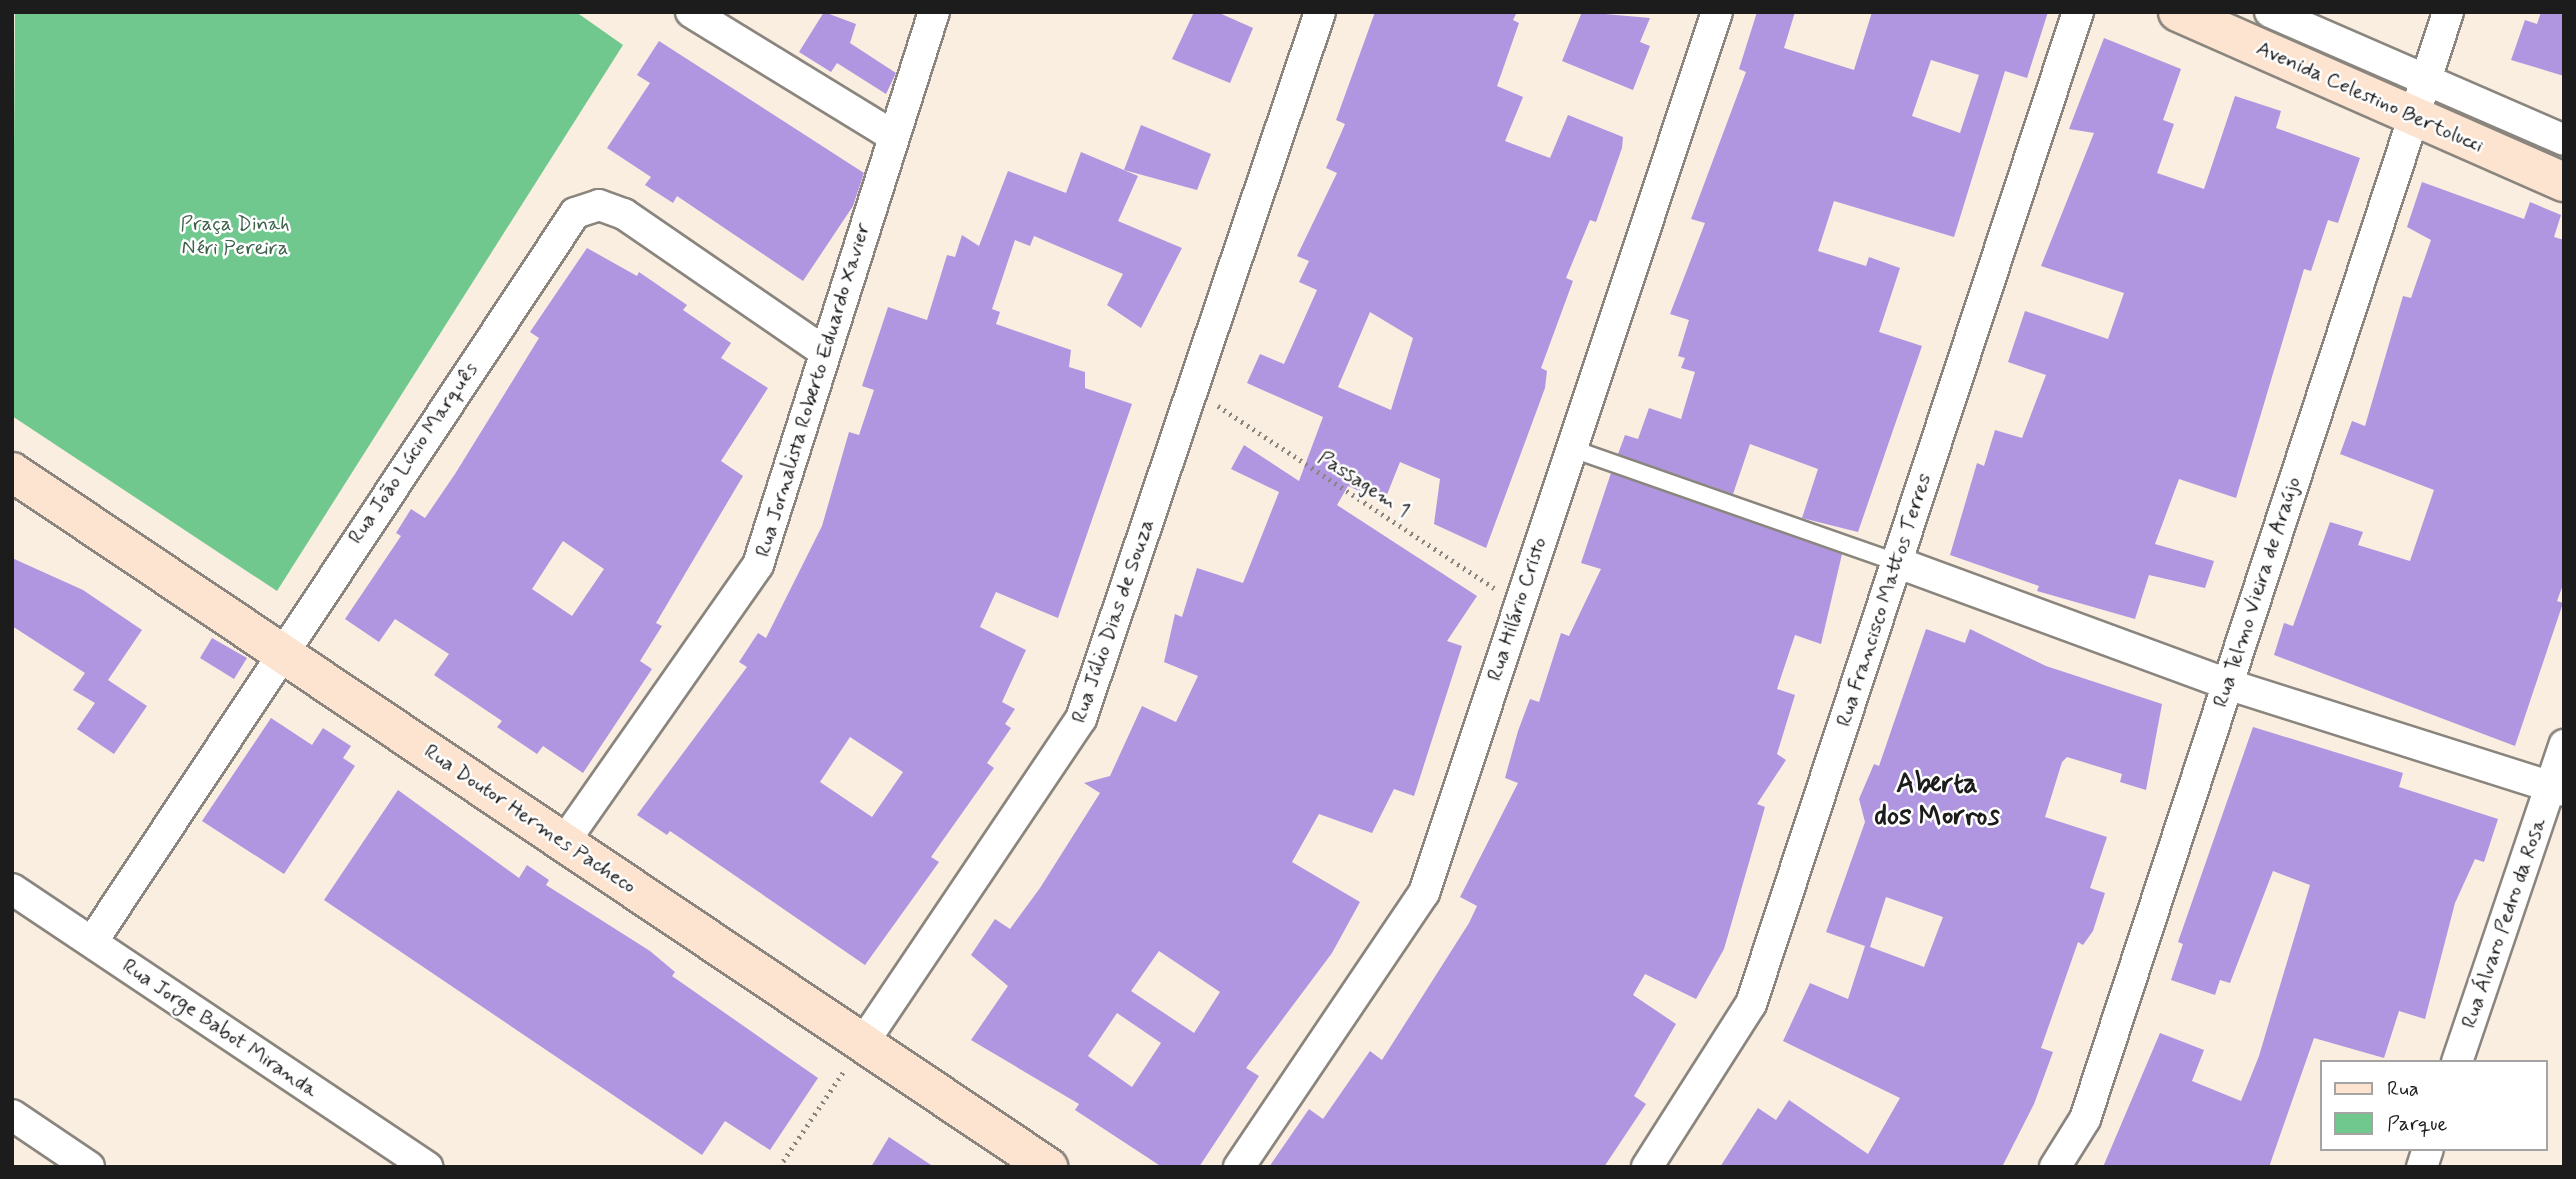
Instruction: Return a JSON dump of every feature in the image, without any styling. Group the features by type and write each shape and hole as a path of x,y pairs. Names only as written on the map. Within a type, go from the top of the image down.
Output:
{"street":[{"path":"691,12 892,135"},
{"name":"Rua Jornalista Roberto Eduardo Xavier","path":"564,842 758,565 892,135 934,12"},
{"name":"Rua Júlio Dias de Souza","path":"863,1043 1081,719 1320,12"},
{"name":"Rua Hilário Cristo","path":"1239,1167 1424,893 1717,12"},
{"name":"Rua Francisco Mattos Terres","path":"1647,1167 1751,1004 2078,12"},
{"name":"Avenida Celestino Bertolucci","path":"2178,12 2564,181"},
{"name":"Avenida Celestino Bertolucci","path":"2270,12 2564,140"},
{"name":"Rua Telmo Vieira de Araújo","path":"2055,1167 2085,1119 2448,12"},
{"name":"Rua João Lúcio Marquês","path":"92,942 279,651 575,213 598,205 624,214 825,352"},
{"name":"Rua Doutor Hermes Pacheco","path":"12,472 1048,1167"},
{"path":"1896,562 2227,684 2557,788"},
{"name":"Rua Álvaro Pedro da Rosa","path":"2458,1060 2557,788 2564,745"},
{"name":"Rua Jorge Babot Miranda","path":"12,889 427,1167"},
{"path":"12,1115 89,1167"}],"lane":[{"path":"1570,448 1896,562"}],"path":[{"name":"Passagem 1","path":"1192,390 1518,604"},
{"path":"779,1167 863,1043"}],"green space":[{"name":"Praça Dinah Néri Pereira","path":"15,12 576,12 623,45 277,591 12,416"}],"building":[{"path":"824,12 856,24 850,43 896,73 886,94 837,63 831,72 799,52"},
{"path":"1194,12 1217,12 1253,28 1230,83 1172,59"},
{"path":"1375,12 1517,12 1513,20 1519,23 1497,86 1523,97 1505,141 1550,158 1568,115 1623,137 1622,148 1596,222 1590,220 1566,278 1573,281 1541,368 1547,371 1545,388 1486,548 1434,524 1440,479 1400,462 1384,502 1348,486 1337,505 1477,596 1447,641 1462,646 1414,796 1394,789 1372,833 1319,814 1292,862 1360,902 1332,953 1246,1068 1259,1076 1199,1167 1162,1167 1075,1110 1079,1104 971,1040 1008,986 971,955 995,919 1010,929 1040,888 1100,793 1084,783 1110,776 1142,706 1176,722 1198,676 1164,662 1175,614 1182,617 1197,568 1243,583 1279,492 1231,469 1244,445 1299,481 1323,417 1247,383 1260,354 1284,364 1317,290 1299,282 1309,261 1297,256 1337,173 1326,168 1345,124 1336,120","holes":["1370,312 1413,338 1391,410 1338,387","1159,951 1220,992 1194,1033 1131,991","1117,1013 1161,1043 1132,1087 1088,1056"]},
{"path":"1582,12 1650,18 1640,42 1650,46 1633,90 1562,61"},
{"path":"1757,12 1795,12 1784,48 1854,70 1872,12 2048,12 2027,78 2005,71 1954,237 1834,201 1818,251 1866,266 1869,257 1900,268 1879,332 1922,346 1858,532 1802,518 1818,469 1750,444 1733,494 1618,454 1625,435 1638,439 1649,408 1681,419 1695,372 1681,368 1685,358 1678,356 1689,320 1670,314 1705,223 1691,219 1746,72 1739,69","holes":["1931,60 1979,75 1960,133 1912,116"]},
{"path":"2541,12 2564,12 2564,76 2511,60 2525,20 2537,24"},
{"path":"2104,38 2181,69 2163,120 2174,124 2157,173 2204,189 2235,96 2281,111 2276,128 2360,158 2338,223 2328,220 2311,271 2304,269 2236,498 2179,479 2155,544 2214,561 2205,588 2149,575 2135,619 2037,591 2039,586 1950,555 1977,463 1984,466 1995,430 2022,438 2046,375 2008,362 2025,311 2108,339 2124,293 2041,266 2094,133 2069,129"},
{"path":"659,41 864,173 853,206 803,281 677,196 673,203 645,185 651,177 607,148 650,83 637,75"},
{"path":"1141,125 1211,154 1197,190 1124,170"},
{"path":"1081,152 1138,176 1118,221 1182,248 1141,328 1107,305 1123,274 1034,236 1030,246 1015,240 992,309 1000,312 996,324 1071,350 1069,367 1085,372 1085,388 1132,404 1058,618 996,592 980,627 1026,650 1002,702 1015,709 1005,724 1011,728 987,763 994,768 931,857 939,862 865,965 670,831 667,835 637,815 747,667 739,662 758,633 766,638 822,526 849,432 859,435 874,390 862,386 888,307 927,320 947,255 955,257 962,235 979,246 1008,171 1066,193","holes":["850,737 903,772 872,817 820,782"]},
{"path":"2422,182 2524,219 2530,202 2561,215 2554,237 2564,240 2564,582 2557,601 2563,603 2515,746 2274,655 2284,623 2293,626 2330,522 2363,532 2358,545 2410,561 2434,490 2340,454 2352,421 2365,426 2403,296 2411,298 2431,240 2407,227"},
{"path":"587,248 637,276 639,272 687,305 683,310 731,343 721,358 768,388 721,461 743,476 656,623 662,626 640,661 652,669 583,773 543,746 537,754 497,727 502,721 434,675 449,654 395,619 379,642 345,619 401,536 396,533 411,509 425,518 455,474 539,338 530,332","holes":["563,541 604,569 572,616 532,589"]},
{"path":"1611,473 1842,554 1821,644 1795,635 1777,689 1795,695 1777,754 1786,760 1757,804 1765,807 1724,949 1696,999 1645,974 1633,995 1676,1024 1634,1096 1646,1104 1604,1167 1269,1167 1309,1109 1323,1119 1370,1051 1382,1060 1469,923 1477,906 1460,897 1518,783 1505,778 1518,731 1530,699 1539,702 1561,633 1569,636 1601,569 1581,563"},
{"path":"12,558 83,590 142,630 108,680 147,706 114,754 77,729 95,703 73,690 85,673 12,626"},
{"path":"1926,629 1965,643 1970,629 2046,666 2162,704 2146,790 2120,782 2122,774 2067,757 2062,762 2045,817 2107,837 2090,888 2105,893 2093,931 2083,945 2078,942 2041,1048 2053,1052 2034,1104 2002,1167 1720,1167 1758,1108 1776,1120 1789,1100 1868,1154 1900,1098 1783,1041 1810,983 1848,999 1865,946 1826,932 1865,822 1859,799 1874,764 1879,766","holes":["1886,897 1943,917 1924,967 1870,947"]},
{"path":"212,638 247,658 234,679 200,658"},
{"path":"271,718 312,745 323,728 351,746 343,758 355,766 284,874 202,821"},
{"path":"2253,727 2403,773 2399,787 2498,819 2484,862 2475,859 2455,903 2425,1019 2399,1011 2384,1058 2314,1038 2269,1167 2103,1167 2160,1033 2204,1050 2192,1081 2241,1101 2259,1056 2310,885 2273,871 2230,983 2220,980 2215,995 2171,980 2183,944 2178,942"},
{"path":"398,790 519,878 527,865 549,880 546,885 650,951 675,972 672,976 818,1078 770,1150 725,1121 702,1155 324,900"},
{"path":"889,1137 934,1167 871,1167"}],"district":[{"name":"Aberta dos Morros","path":"1937,801"}]}
